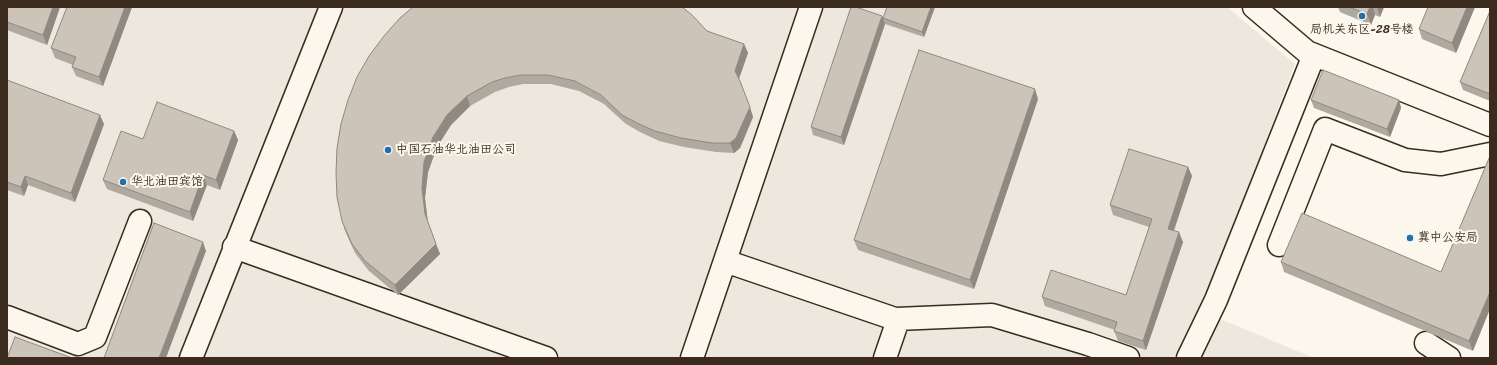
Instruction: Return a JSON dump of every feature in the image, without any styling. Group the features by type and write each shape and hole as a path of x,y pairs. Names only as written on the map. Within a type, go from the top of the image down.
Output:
{"street":[{"path":"190,358 330,7"},
{"path":"692,358 811,7"},
{"path":"1254,7 1307,52 1490,125"},
{"path":"1188,358 1216,300 1314,55"},
{"path":"1279,245 1325,129 1405,160 1441,164 1490,154"},
{"path":"7,317 78,344 95,337 140,222"},
{"path":"234,247 546,358"},
{"path":"725,261 896,319 992,315 1088,344 1128,358"},
{"path":"885,358 898,320 896,319"},
{"path":"1426,343 1450,358"}],"shaded area":[{"path":"7,7 1227,7 1295,64 1201,311 1314,358 7,358"}],"building":[{"path":"7,7 53,7 43,35 7,22"},
{"path":"67,7 125,7 99,77 72,67 76,57 51,48"},
{"name":"中国石油华北油田公司","path":"413,7 682,7 707,31 744,44 735,71 750,107 736,138 730,143 712,143 681,138 655,131 637,123 622,115 601,95 575,81 548,75 520,75 492,82 467,96 447,115 433,137 424,162 422,188 425,214 436,244 395,285 365,261 352,244 342,221 337,197 337,148 341,124 357,77 369,56 384,36 400,18"},
{"path":"851,7 856,7 882,16 841,137 811,127"},
{"path":"887,7 931,7 922,32 883,18"},
{"path":"1349,7 1370,7 1367,14"},
{"path":"1428,7 1467,7 1452,43 1419,29"},
{"path":"1490,11 1490,94 1460,82"},
{"path":"919,50 1035,89 970,280 854,240"},
{"path":"1323,70 1399,100 1387,129 1311,100"},
{"path":"7,80 100,115 71,193 25,176 21,187 7,182"},
{"path":"157,102 234,131 216,180 203,175 190,212 103,180 121,131 143,139"},
{"path":"1129,149 1188,167 1168,229 1179,232 1143,341 1114,331 1117,322 1042,297 1051,270 1126,295 1152,219 1110,205"},
{"path":"1490,156 1490,292 1469,341 1281,262 1302,213 1441,272"},
{"path":"154,223 203,242 159,358 104,358"},
{"path":"15,337 72,358 7,358"}],"place":[{"name":"局机关东区-28号楼","path":"1362,16"},
{"name":"中国石油华北油田公司","path":"388,150"},
{"name":"华北油田宾馆","path":"123,182"},
{"name":"冀中公安局","path":"1410,238"}]}
